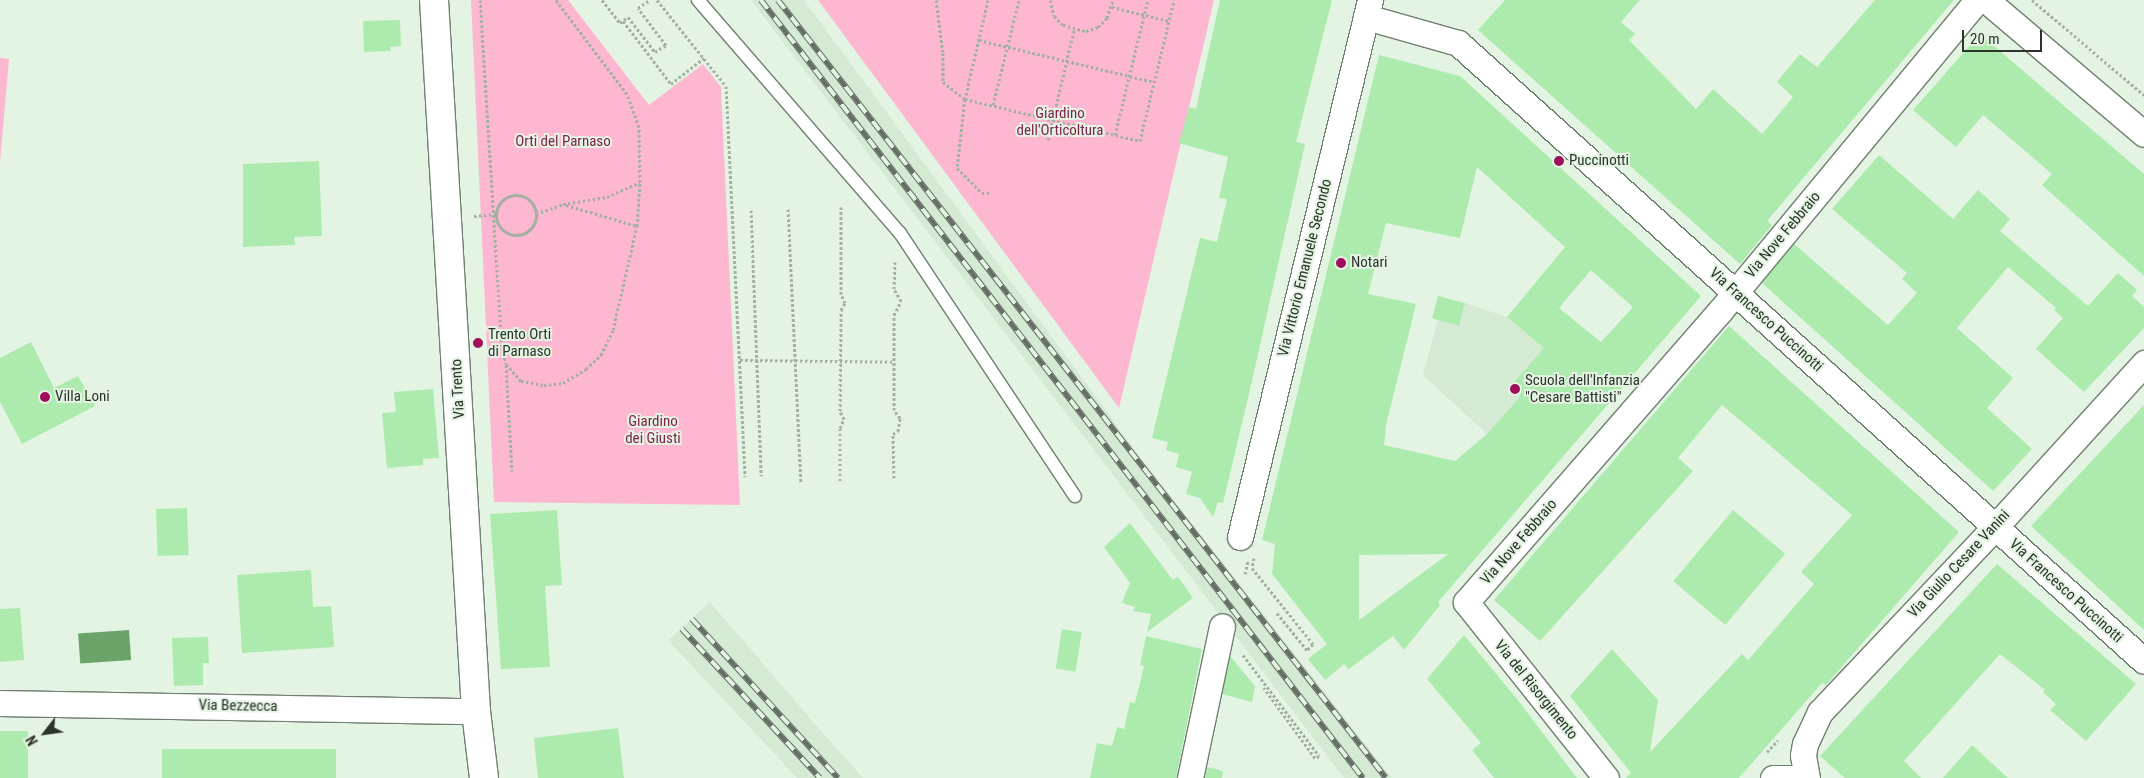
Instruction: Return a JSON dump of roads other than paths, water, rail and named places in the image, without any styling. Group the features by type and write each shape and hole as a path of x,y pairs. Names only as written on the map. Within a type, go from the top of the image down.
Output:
{"main road":[{"name":"Via Trento","path":"434,0 476,711 484,778"}],"street":[{"name":"Via Nove Febbraio","path":"1466,602 1735,293 1977,0"},
{"path":"1986,0 2144,134"},
{"name":"Via Francesco Puccinotti","path":"1368,9 1458,43 2144,661"},
{"name":"Via Vittorio Emanuele Secondo","path":"1248,545 1368,9"},
{"name":"Via Giulio Cesare Vanini","path":"1807,778 1803,755 1816,717 1995,527 2144,363"},
{"name":"Via del Risorgimento","path":"1466,602 1606,778"},
{"path":"1190,778 1222,626"},
{"name":"Via Bezzecca","path":"0,703 476,711"},
{"path":"1774,778 1791,778"}],"lane":[{"path":"698,0 900,233 1074,496"}],"railway":[{"path":"761,0 1363,778"},
{"path":"778,0 1386,778"},
{"path":"692,619 838,778"},
{"path":"682,629 820,778"}],"place":[{"name":"Puccinotti","path":"1559,161"},
{"name":"Notari","path":"1341,263"},
{"name":"Trento Orti di Parnaso","path":"478,343"},
{"name":"Scuola dell'Infanzia \"Cesare Battisti\"","path":"1515,389"},
{"name":"Villa Loni","path":"45,397"}],"park label":[{"name":"Giardino dell'Orticoltura","path":"1060,122"},
{"name":"Orti del Parnaso","path":"563,142"},
{"name":"Giardino dei Giusti","path":"653,430"}]}
